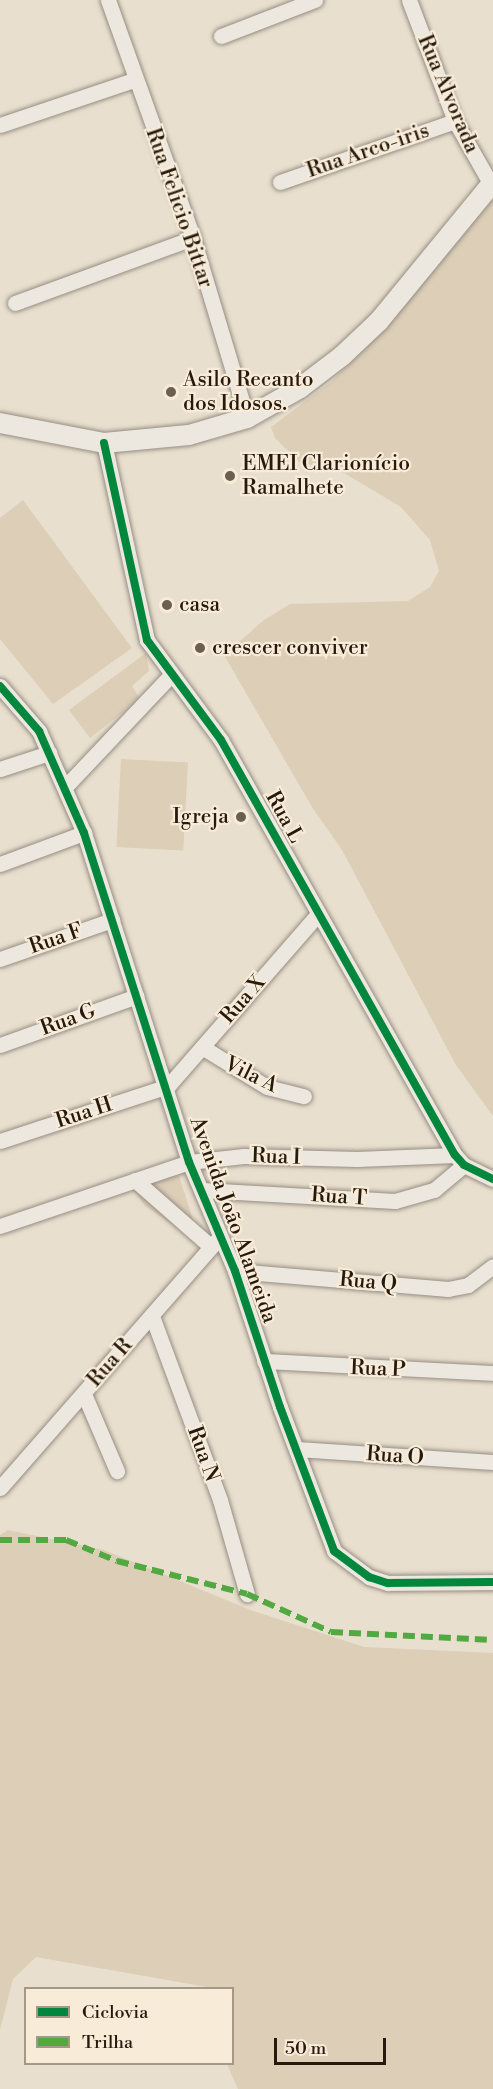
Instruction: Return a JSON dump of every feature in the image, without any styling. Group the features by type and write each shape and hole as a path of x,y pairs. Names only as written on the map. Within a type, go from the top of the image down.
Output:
{"street":[{"name":"Rua Felicio Bittar","path":"108,0 134,80 193,238 247,418"},
{"path":"221,36 315,0"},
{"name":"Rua Alvorada","path":"409,0 455,121 492,186"},
{"path":"0,125 134,80"},
{"name":"Rua Arco-iris","path":"280,182 455,121"},
{"path":"0,423 104,443 189,435 247,418 300,388 342,356 378,321 492,186"},
{"path":"15,303 193,238"},
{"name":"Rua L","path":"104,443 147,640 221,740 460,1160"},
{"path":"65,787 171,675"},
{"name":"Avenida João Alameida","path":"0,686 26,712 49,753 84,833 168,1086 189,1162 202,1190 214,1242 235,1271 264,1361 328,1538 341,1559 388,1583 493,1582"},
{"path":"0,769 49,753"},
{"path":"0,864 84,833"},
{"name":"Rua X","path":"168,1086 318,914"},
{"name":"Rua F","path":"0,958 112,920"},
{"name":"Rua G","path":"0,1045 137,996"},
{"name":"Vila A","path":"202,1047 267,1088 304,1096"},
{"name":"Rua H","path":"0,1141 168,1086"},
{"name":"Rua I","path":"0,1226 189,1162 244,1156 460,1160"},
{"path":"460,1160 493,1179"},
{"name":"Rua T","path":"202,1190 395,1201 434,1190 460,1160"},
{"path":"135,1180 214,1242"},
{"name":"Rua R","path":"0,1488 214,1242"},
{"name":"Rua Q","path":"235,1271 448,1289 468,1285 493,1266"},
{"name":"Rua N","path":"152,1316 220,1500 247,1594"},
{"name":"Rua P","path":"264,1361 493,1373"},
{"path":"84,1394 117,1471"},
{"name":"Rua O","path":"297,1449 493,1462"}],"shaded area":[{"path":"493,196 493,1116 456,1065 342,850 312,807 224,655 264,620 290,604 408,601 430,587 439,571 430,540 401,507 344,473 299,462 275,438 271,427 331,382 380,333"},
{"path":"23,500 132,648 53,704 0,639 0,518"},
{"path":"146,653 149,671 132,686 140,699 90,738 69,710"},
{"path":"121,759 188,763 183,850 116,847"},
{"path":"170,1175 179,1176 197,1232 191,1237 145,1206 133,1189"},
{"path":"8,1530 104,1550 253,1611 364,1647 493,1653 493,2089 238,2089 227,2065 234,2065 234,1987 207,1987 36,1957 13,1979 0,2030 0,1535"}],"marked path":[{"path":"0,1540 66,1540 117,1561 247,1594 331,1632 493,1640"}],"cycle path":[{"path":"104,443 147,640 221,740 455,1155 464,1165 493,1179"},
{"path":"0,686 39,731 84,833 189,1162 235,1271 280,1407 334,1551 369,1577 388,1583 493,1582"}],"place":[{"name":"Asilo Recanto dos Idosos.","path":"171,392"},
{"name":"EMEI Clarionício Ramalhete","path":"230,476"},
{"name":"casa","path":"167,605"},
{"name":"crescer conviver","path":"200,648"},
{"name":"Igreja","path":"241,817"}]}
